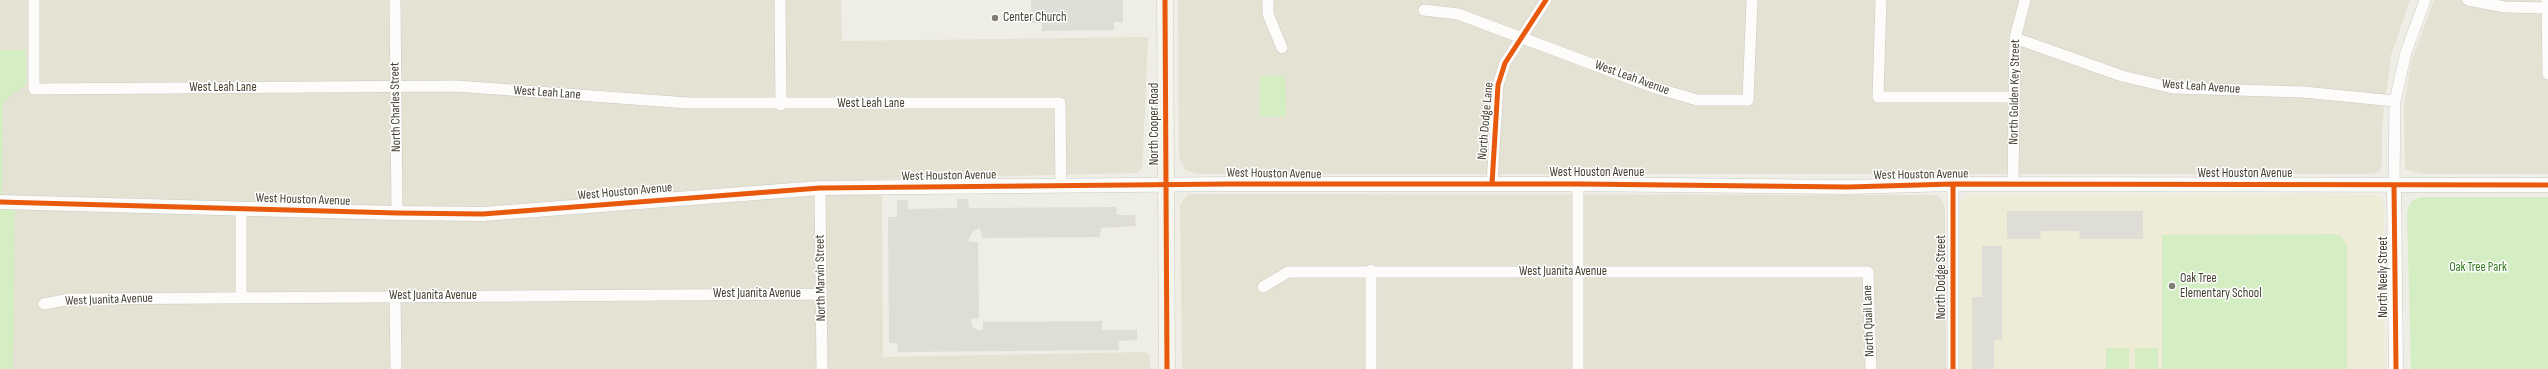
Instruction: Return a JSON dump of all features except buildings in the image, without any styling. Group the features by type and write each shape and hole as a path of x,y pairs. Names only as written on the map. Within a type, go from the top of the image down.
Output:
{"main road":[{"name":"North Cooper Road","path":"1165,0 1167,369"}],"street":[{"name":"West Leah Lane","path":"34,0 34,89 456,86 688,103 781,105 1060,103 1061,185"},
{"name":"North Charles Street","path":"395,0 397,213"},
{"path":"780,0 781,105"},
{"path":"1268,0 1268,14 1282,48"},
{"name":"North Dodge Lane","path":"1492,184 1498,85 1505,63 1520,37 1546,0"},
{"name":"West Leah Avenue","path":"1424,10 1458,14 1656,88 1697,100 1748,100 1752,0"},
{"path":"1881,0 1878,97 2014,97"},
{"name":"North Golden Key Street","path":"2013,184 2015,38 2025,0"},
{"name":"North Neely Street","path":"2396,369 2394,101 2406,52 2425,0"},
{"path":"2468,0 2505,6 2547,4 2547,74"},
{"name":"West Leah Avenue","path":"2015,38 2122,76 2173,88 2303,92 2394,101"},
{"name":"West Houston Avenue","path":"0,202 397,213 507,212 820,188 1166,184 1578,184 1848,187 1953,184 2548,185"},
{"path":"1578,184 1576,272 1578,369"},
{"name":"North Dodge Street","path":"1953,184 1953,369"},
{"name":"North Marvin Street","path":"820,188 822,369"},
{"path":"241,209 241,298"},
{"path":"1371,270 1371,369"},
{"name":"West Juanita Avenue","path":"1263,287 1288,272 1371,270 1868,272"},
{"name":"North Quail Lane","path":"1868,272 1871,369"},
{"name":"West Juanita Avenue","path":"44,304 70,299 822,294"},
{"path":"395,296 396,369"}],"shaded area":[{"path":"0,0 841,0 842,41 1148,37 1142,169 1137,173 882,179 882,196 883,357 1145,352 1150,356 1150,369 0,369"},
{"path":"1031,0 1123,0 1123,22 1114,22 1114,30 1042,31 1042,23 1032,23"},
{"path":"1178,0 2410,0 2391,55 2382,126 2382,164 2380,170 2373,174 1197,174 1185,170 1179,157"},
{"path":"2434,0 2548,0 2548,174 2422,174 2405,169 2404,106 2411,62"},
{"path":"1189,194 1937,195 1944,203 1945,209 1946,369 1182,369 1180,207 1182,201"},
{"name":"Oak Tree Elementary School","path":"1969,195 2372,195 2380,197 2383,203 2385,369 1959,369 1960,202"},
{"path":"957,199 968,199 969,208 1116,207 1117,215 1135,215 1136,226 1101,228 1100,237 982,238 980,228 973,231 968,240 970,242 978,242 979,318 970,319 973,327 977,330 983,330 983,322 1102,321 1102,330 1137,330 1137,340 1119,341 1119,350 898,352 897,343 889,343 888,217 897,217 897,200 908,200 908,209 957,208"},
{"path":"2007,211 2143,211 2143,239 2080,239 2079,231 2041,231 2040,239 2007,239"},
{"path":"1982,246 2002,246 2002,340 1994,340 1994,369 1972,369 1972,297 1982,297"}],"green space":[{"path":"0,50 26,50 26,84 3,102 2,208 15,208 13,369 0,369"},
{"path":"1260,76 1285,76 1286,117 1260,117"},
{"name":"Oak Tree Park","path":"2423,197 2548,197 2548,369 2411,369 2407,212 2412,202"},
{"path":"2334,234 2341,236 2347,246 2347,369 2162,369 2162,235"},
{"path":"2106,348 2129,348 2129,369 2106,369"},
{"path":"2135,348 2158,348 2158,369 2135,369"}],"cycle path":[{"path":"1165,0 1167,369"},
{"path":"1492,184 1498,85 1505,63 1546,0"},
{"path":"0,202 483,214 820,188 1230,184 1578,184 1848,187 1953,184 2548,185"},
{"path":"1953,184 1953,369"},
{"path":"2394,185 2396,369"}],"place":[{"name":"Center Church","path":"995,18"},
{"name":"Oak Tree Elementary School","path":"2172,286"}]}
